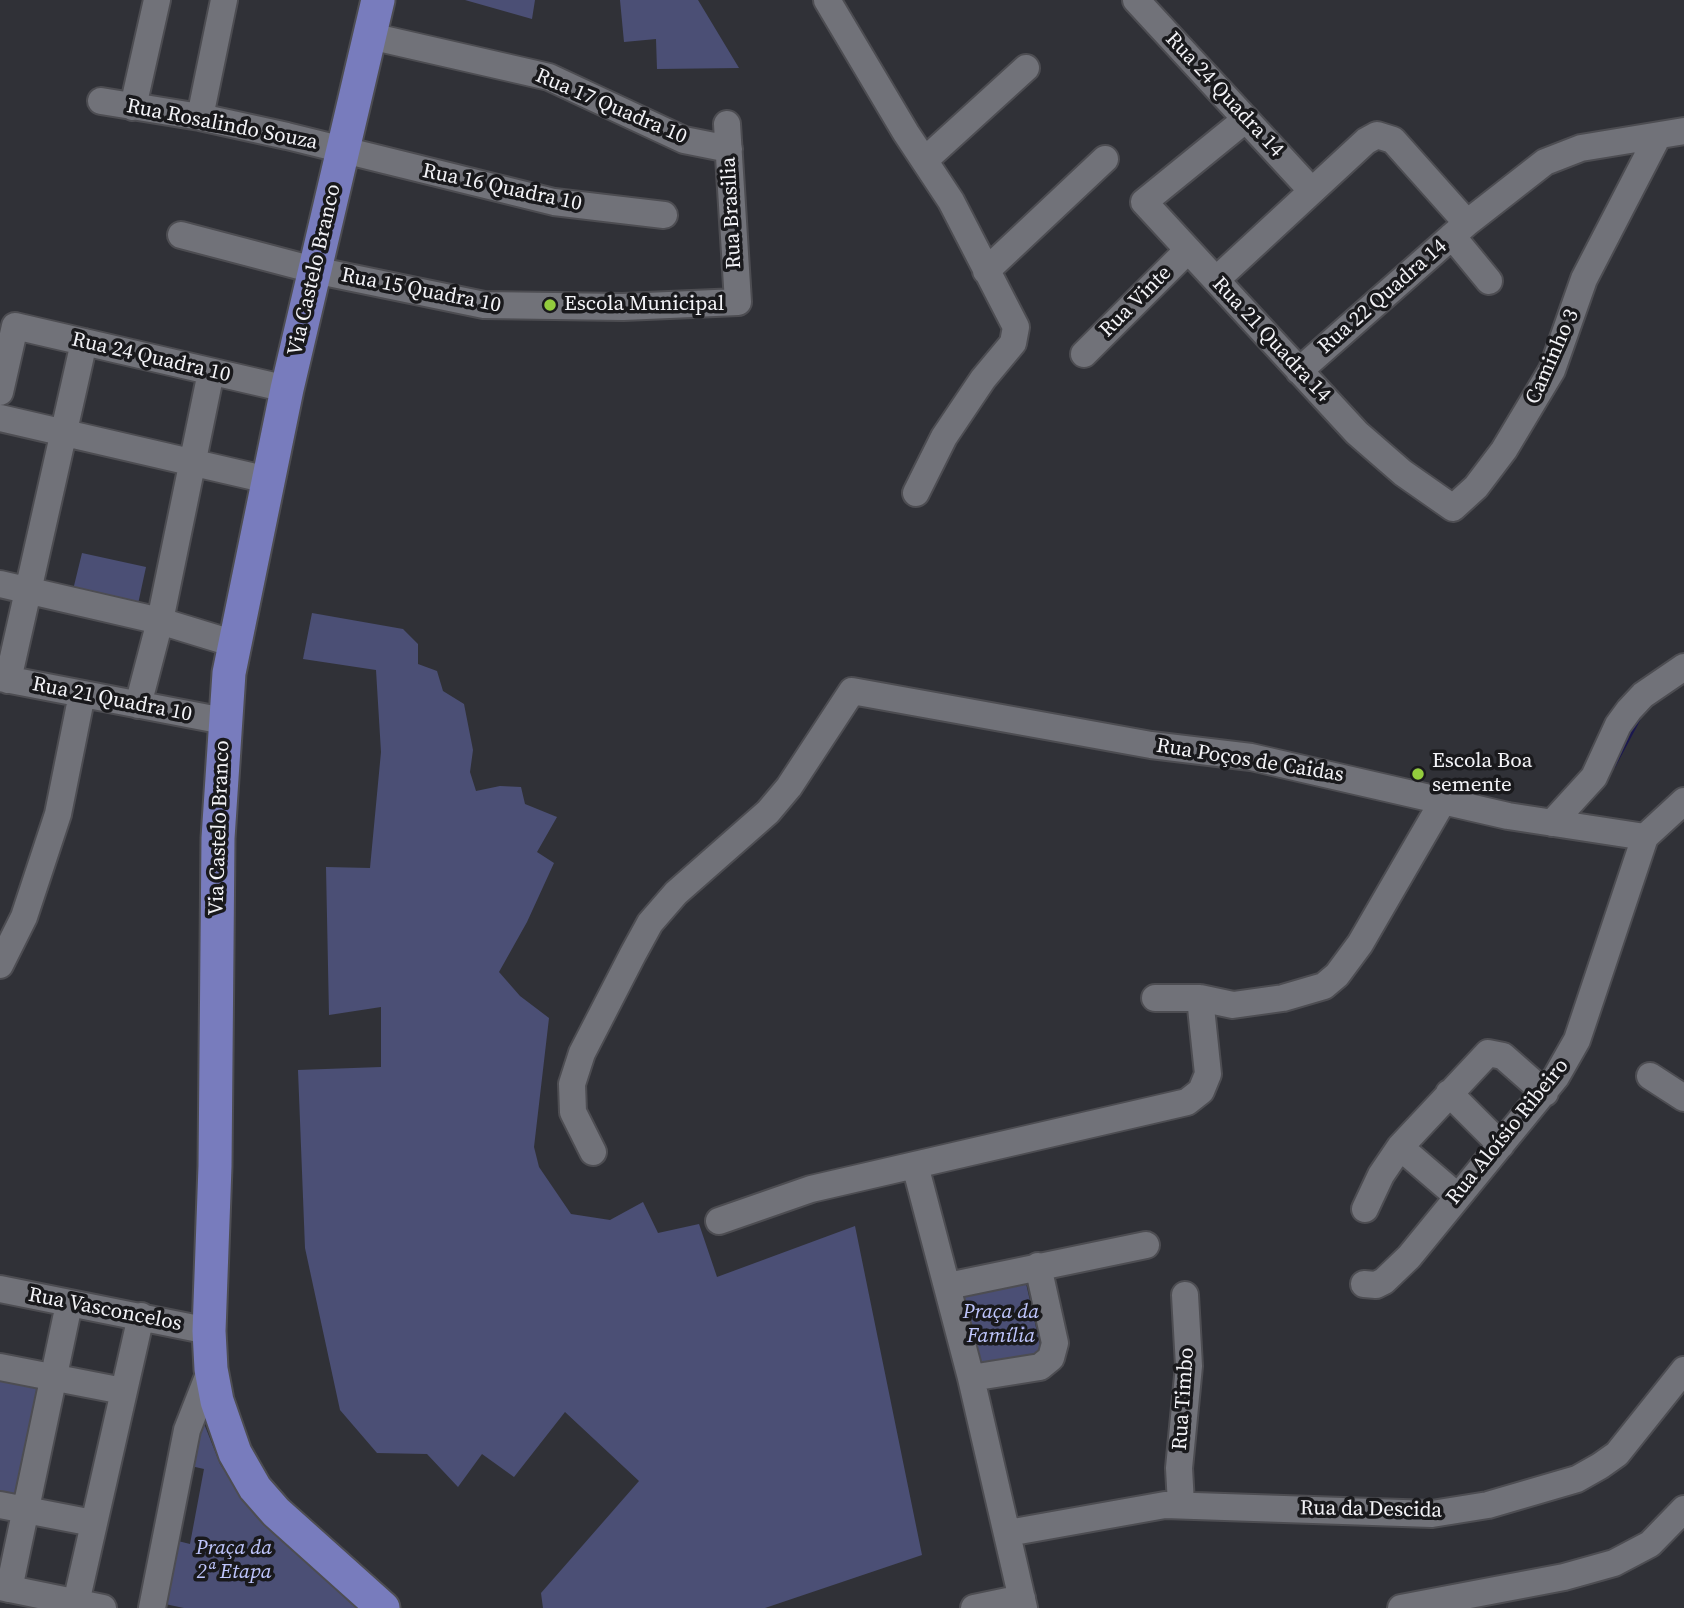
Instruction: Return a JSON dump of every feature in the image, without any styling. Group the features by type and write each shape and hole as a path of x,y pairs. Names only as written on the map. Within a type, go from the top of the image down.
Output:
{"main road":[{"name":"Via Castelo Branco","path":"378,0 287,389 235,644 224,721 218,838 215,1166 209,1331 211,1369 223,1423 235,1453 255,1488 275,1512 383,1608"}],"street":[{"path":"133,107 157,0"},
{"path":"200,117 224,0"},
{"path":"827,0 951,201 1013,318 1016,336 944,437 916,493"},
{"name":"Rua 24 Quadra 14","path":"1136,0 1312,191"},
{"name":"Rua 17 Quadra 10","path":"370,36 549,78 684,139 728,136"},
{"path":"925,160 1026,68"},
{"name":"Rua Rosalindo Souza","path":"101,102 200,117 343,149"},
{"name":"Rua 21 Quadra 14","path":"1246,119 1144,202 1357,433 1403,473"},
{"name":"Rua 22 Quadra 14","path":"1298,371 1459,230 1515,184 1561,154 1581,148 1684,131"},
{"path":"1216,280 1366,141 1377,135 1393,141 1459,230 1489,281"},
{"name":"Rua Brasilia","path":"728,136 738,302"},
{"name":"Caminho 3","path":"1403,473 1453,508 1489,469 1527,414 1552,370 1584,279 1658,136"},
{"name":"Rua 16 Quadra 10","path":"343,149 554,202 664,215"},
{"path":"986,271 1105,159"},
{"name":"Rua 15 Quadra 10","path":"181,235 314,270 508,308 738,302"},
{"name":"Rua Vinte","path":"1084,354 1188,250"},
{"name":"Rua 24 Quadra 10","path":"0,392 15,327 287,389"},
{"path":"4,679 28,590 84,342"},
{"path":"138,705 160,621 211,372"},
{"path":"0,418 268,480"},
{"path":"0,584 160,621 235,644"},
{"path":"1552,823 1594,777 1618,725 1629,710 1643,695 1684,667"},
{"name":"Rua 21 Quadra 10","path":"4,679 224,721"},
{"name":"Rua Poços de Caidas","path":"593,1152 581,1134 573,1112 572,1084 582,1054 650,923 676,893 751,828 789,787 852,691 1151,745 1251,757 1443,801 1552,823 1645,837"},
{"path":"0,965 24,917 58,814 82,694"},
{"path":"1155,998 1200,998 1233,1005 1283,998 1324,986 1337,975 1360,944 1443,801"},
{"name":"Rua Aloísio Ribeiro","path":"1364,1284 1376,1285 1384,1281 1409,1256 1545,1093 1577,1040 1645,837 1684,801"},
{"path":"719,1221 811,1189 1187,1102 1195,1098 1205,1085 1208,1066 1200,998"},
{"path":"1204,1035 1233,1005"},
{"path":"1365,1209 1381,1175 1400,1147 1449,1093 1492,1052 1517,1067 1545,1093"},
{"path":"1650,1076 1684,1098"},
{"path":"1449,1093 1501,1145"},
{"path":"1400,1147 1457,1196"},
{"path":"915,1165 971,1378 1023,1603 974,1608"},
{"path":"948,1286 1146,1245"},
{"path":"971,1378 1040,1367 1051,1358 1055,1343 1038,1266"},
{"name":"Rua Vasconcelos","path":"0,1289 209,1331"},
{"name":"Rua Timbo","path":"1181,1504 1179,1468 1189,1366 1185,1295"},
{"path":"69,1304 27,1510 5,1588 103,1608"},
{"path":"76,1603 141,1316"},
{"path":"0,1367 123,1391"},
{"path":"152,1608 187,1430 211,1369"},
{"name":"Rua da Descida","path":"1008,1533 1130,1510 1181,1504 1432,1514 1541,1492 1577,1479 1617,1454 1682,1376"},
{"path":"0,1505 93,1523"},
{"path":"1401,1608 1564,1577 1614,1563 1679,1527"}],"green space":[{"path":"465,0 535,0 532,19"},
{"path":"620,0 698,0 739,68 657,69 656,39 624,42"},
{"path":"82,553 146,567 138,604 73,590"},
{"path":"312,613 403,629 418,644 418,664 437,671 443,691 464,704 473,750 470,772 476,791 500,786 521,787 525,804 557,817 537,852 554,863 527,922 499,972 520,996 549,1018 534,1147 539,1167 571,1214 610,1220 643,1202 658,1233 699,1224 717,1277 855,1226 922,1555 765,1608 543,1608 541,1593 639,1481 565,1412 514,1477 482,1454 458,1487 427,1454 377,1453 340,1410 305,1248 298,1070 381,1067 381,1007 329,1015 326,867 370,868 381,752 376,670 303,659"},
{"name":"Praça da Família","path":"1025,1279 1042,1354 978,1370 960,1295"},
{"path":"0,1377 41,1386 19,1496 0,1492"},
{"name":"Praça da 2ª Etapa","path":"201,1416 220,1464 245,1502 356,1608 184,1608 165,1604 178,1541 190,1544 204,1469 191,1466"}],"waterway":[{"path":"1613,766 1638,719"}],"place":[{"name":"Escola Municipal","path":"550,305"},
{"name":"Escola Boa semente","path":"1418,774"}]}
